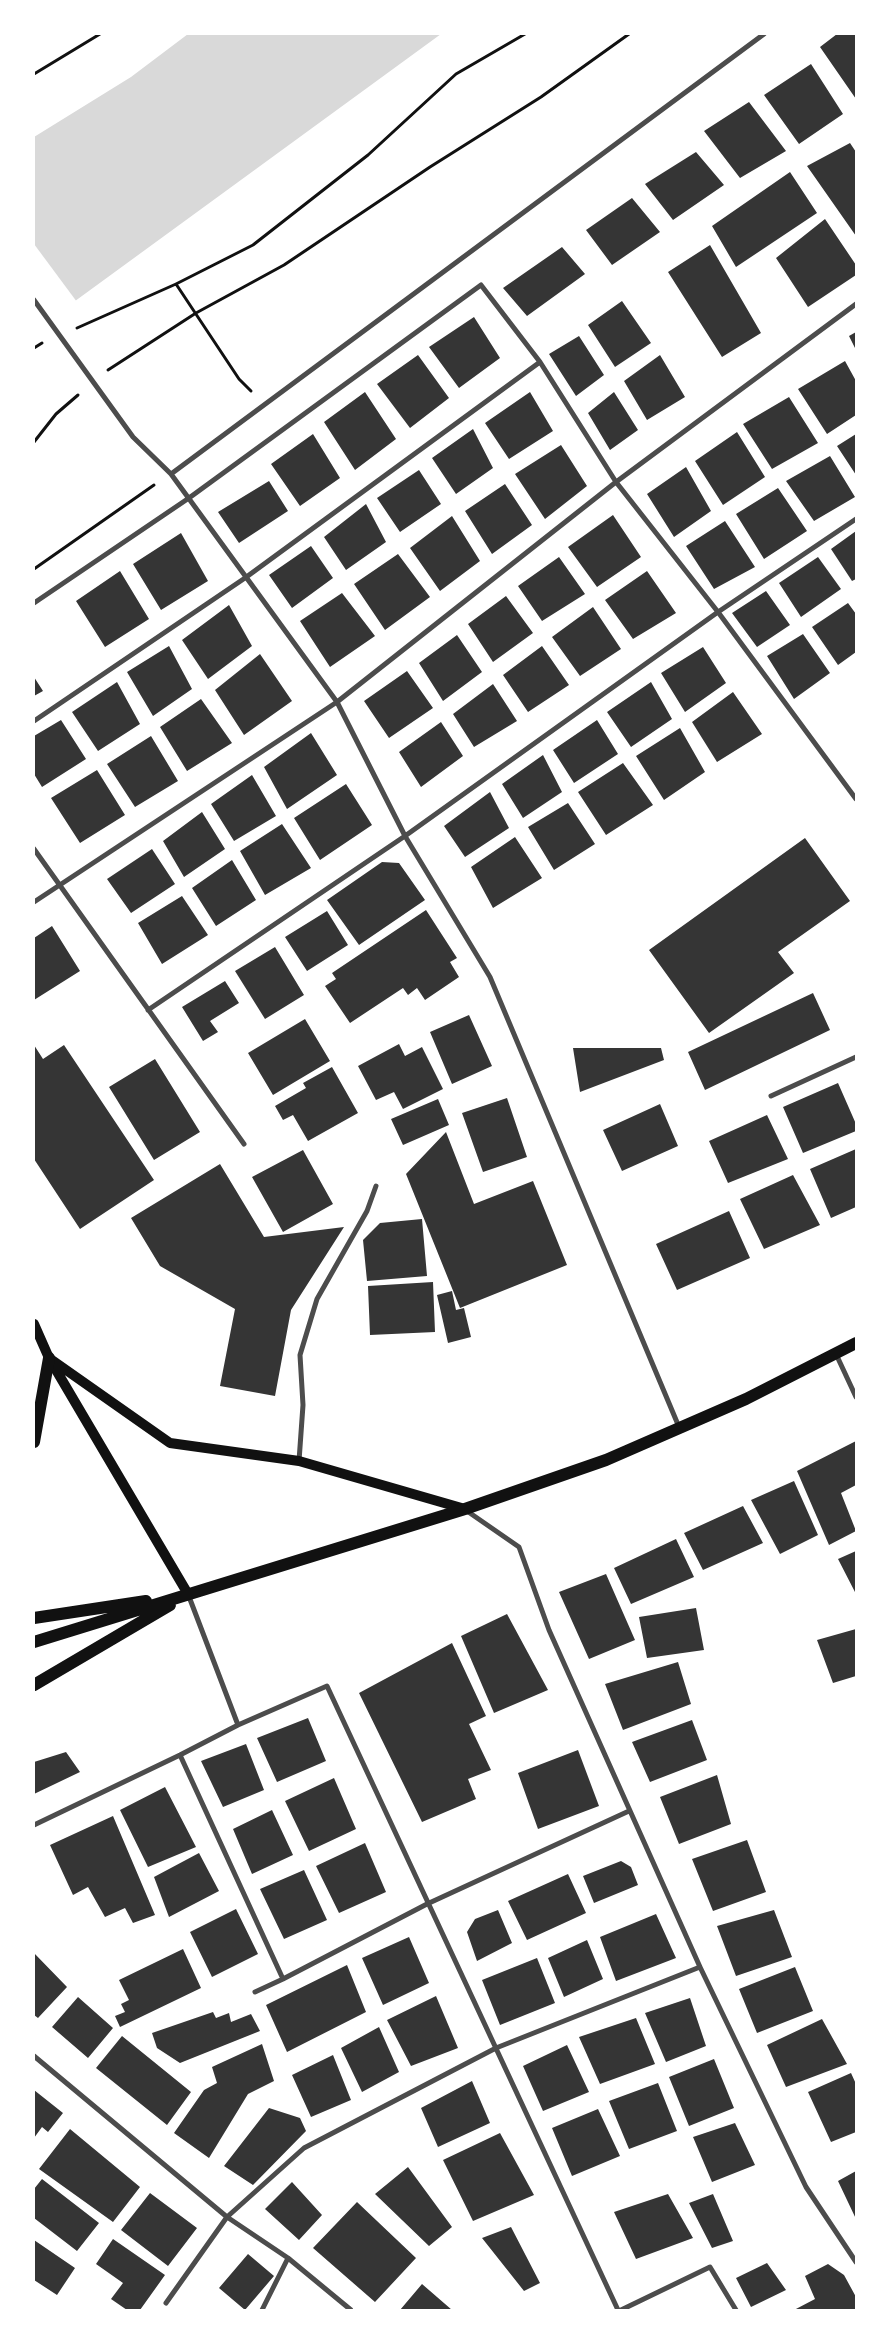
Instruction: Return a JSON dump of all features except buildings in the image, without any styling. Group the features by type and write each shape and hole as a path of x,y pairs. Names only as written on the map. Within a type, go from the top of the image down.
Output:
{"main road":[{"path":"34,1324 49,1358 188,1594"},
{"path":"34,1642 465,1509 606,1460 746,1399 856,1343"},
{"path":"49,1358 170,1443 299,1461 465,1509"},
{"path":"34,1442 49,1358"},
{"path":"34,1618 188,1594"},
{"path":"34,1685 188,1594"}],"street":[{"path":"171,474 764,34"},
{"path":"34,603 189,498 481,284 540,362 616,482 718,612 856,799"},
{"path":"34,300 133,437 171,474 337,702 405,836 490,976 680,1428"},
{"path":"34,902 58,884 337,702 616,482 856,304"},
{"path":"34,721 245,578 540,362"},
{"path":"148,1010 405,836 718,612 856,519"},
{"path":"34,849 244,1144"},
{"path":"771,1096 856,1057"},
{"path":"299,1461 303,1405 300,1354 317,1299 367,1211 376,1186"},
{"path":"836,1353 856,1397"},
{"path":"465,1509 519,1547 549,1630 700,1967 806,2187 856,2262"},
{"path":"188,1594 238,1725"},
{"path":"34,1825 238,1725 328,1686 427,1904 619,2310 710,2268 736,2310"},
{"path":"180,1755 283,1979"},
{"path":"255,1992 427,1904 629,1811"},
{"path":"166,2303 227,2217 304,2148 496,2048 700,1967"},
{"path":"34,2056 227,2217 288,2258 351,2310"},
{"path":"262,2310 288,2258"}],"path":[{"path":"34,74 100,34"},
{"path":"70,331 176,284 254,245 368,155 456,74 525,34"},
{"path":"103,374 196,313 284,265 430,167 542,97 629,34"},
{"path":"176,284 239,379 263,404"},
{"path":"34,348 43,342"},
{"path":"34,442 56,414 83,391"},
{"path":"34,568 171,474"}],"shaded area":[{"path":"188,34 441,34 34,331 34,137 131,77"}],"pier":[{"path":"34,244 77,302 34,333"}]}
